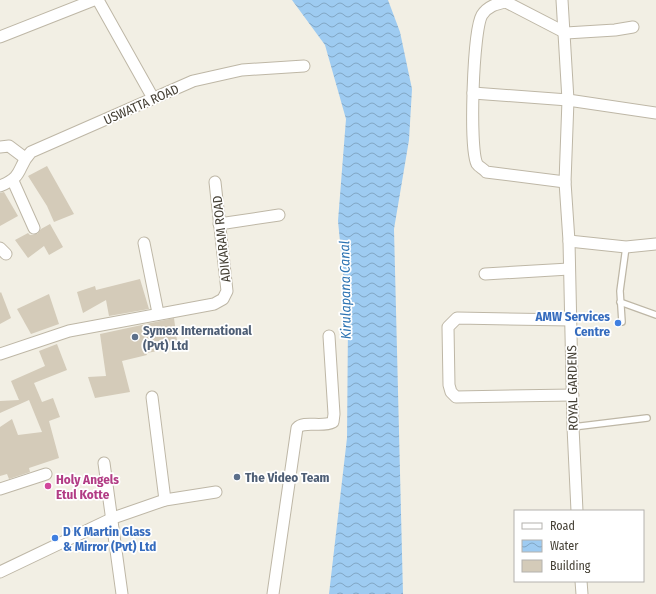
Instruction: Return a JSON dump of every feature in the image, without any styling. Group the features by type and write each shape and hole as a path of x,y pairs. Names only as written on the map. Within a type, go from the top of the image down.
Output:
{"street":[{"path":"0,37 94,0"},
{"path":"98,0 153,98"},
{"name":"ROYAL GARDENS","path":"562,0 566,32 568,100 566,182 577,510"},
{"path":"566,182 486,172 478,164 474,143 473,93 477,34 482,15 490,6 506,2 566,32 615,30 633,27"},
{"name":"USWATTA ROAD","path":"25,158 31,152 193,81 242,70 304,66"},
{"path":"473,93 568,100 656,113"},
{"path":"0,147 9,146 25,158 18,175 13,181 0,186"},
{"path":"13,181 34,228"},
{"name":"ADIKARAM ROAD","path":"0,354 69,331 158,313 214,304 222,299 227,291 215,182"},
{"path":"219,224 279,214"},
{"path":"569,241 626,247 656,244"},
{"path":"144,243 158,313"},
{"path":"485,274 569,269"},
{"path":"571,320 457,318 448,327 449,385 451,392 456,397 573,395"},
{"path":"271,594 295,436 299,426 326,426 332,422 334,414 329,336"},
{"path":"152,397 165,500"},
{"path":"104,463 113,518 122,594"},
{"path":"0,489 46,474"},
{"path":"0,572 113,518 165,500 216,492"},
{"path":"581,582 582,594"}],"lane":[{"path":"622,322 620,302 626,247"},
{"path":"620,302 656,315"},
{"path":"573,427 647,418"}],"water":[{"name":"Kirulapana Canal","path":"292,0 388,0 400,32 412,89 409,140 394,229 403,594 329,594 347,438 348,323 338,221 346,119 325,45"}],"building":[{"path":"47,166 74,214 54,222 47,206 28,176"},
{"path":"4,192 18,216 0,226 0,193"},
{"path":"50,224 63,247 49,255 44,246 28,258 15,240 28,233 30,235 37,234 41,229"},
{"path":"140,279 149,309 109,316 106,300 83,313 77,292 95,286 96,290"},
{"path":"1,292 11,318 0,324 0,293"},
{"path":"49,294 59,324 31,334 17,309"},
{"path":"174,318 178,348 146,353 147,355 122,361 130,392 95,398 88,377 106,376 100,334"},
{"path":"57,344 67,370 34,383 42,402 53,398 60,417 49,421 59,458 29,468 30,472 9,479 7,474 0,476 0,427 12,419 18,435 42,432 29,400 0,413 0,401 19,400 11,381 45,366 39,351"}],"place":[{"name":"AMW Services Centre","path":"618,323"},
{"name":"Symex International (Pvt) Ltd","path":"135,337"},
{"name":"The Video Team","path":"237,477"},
{"name":"Holy Angels Etul Kotte","path":"48,486"},
{"name":"D K Martin Glass & Mirror (Pvt) Ltd","path":"55,538"}]}
